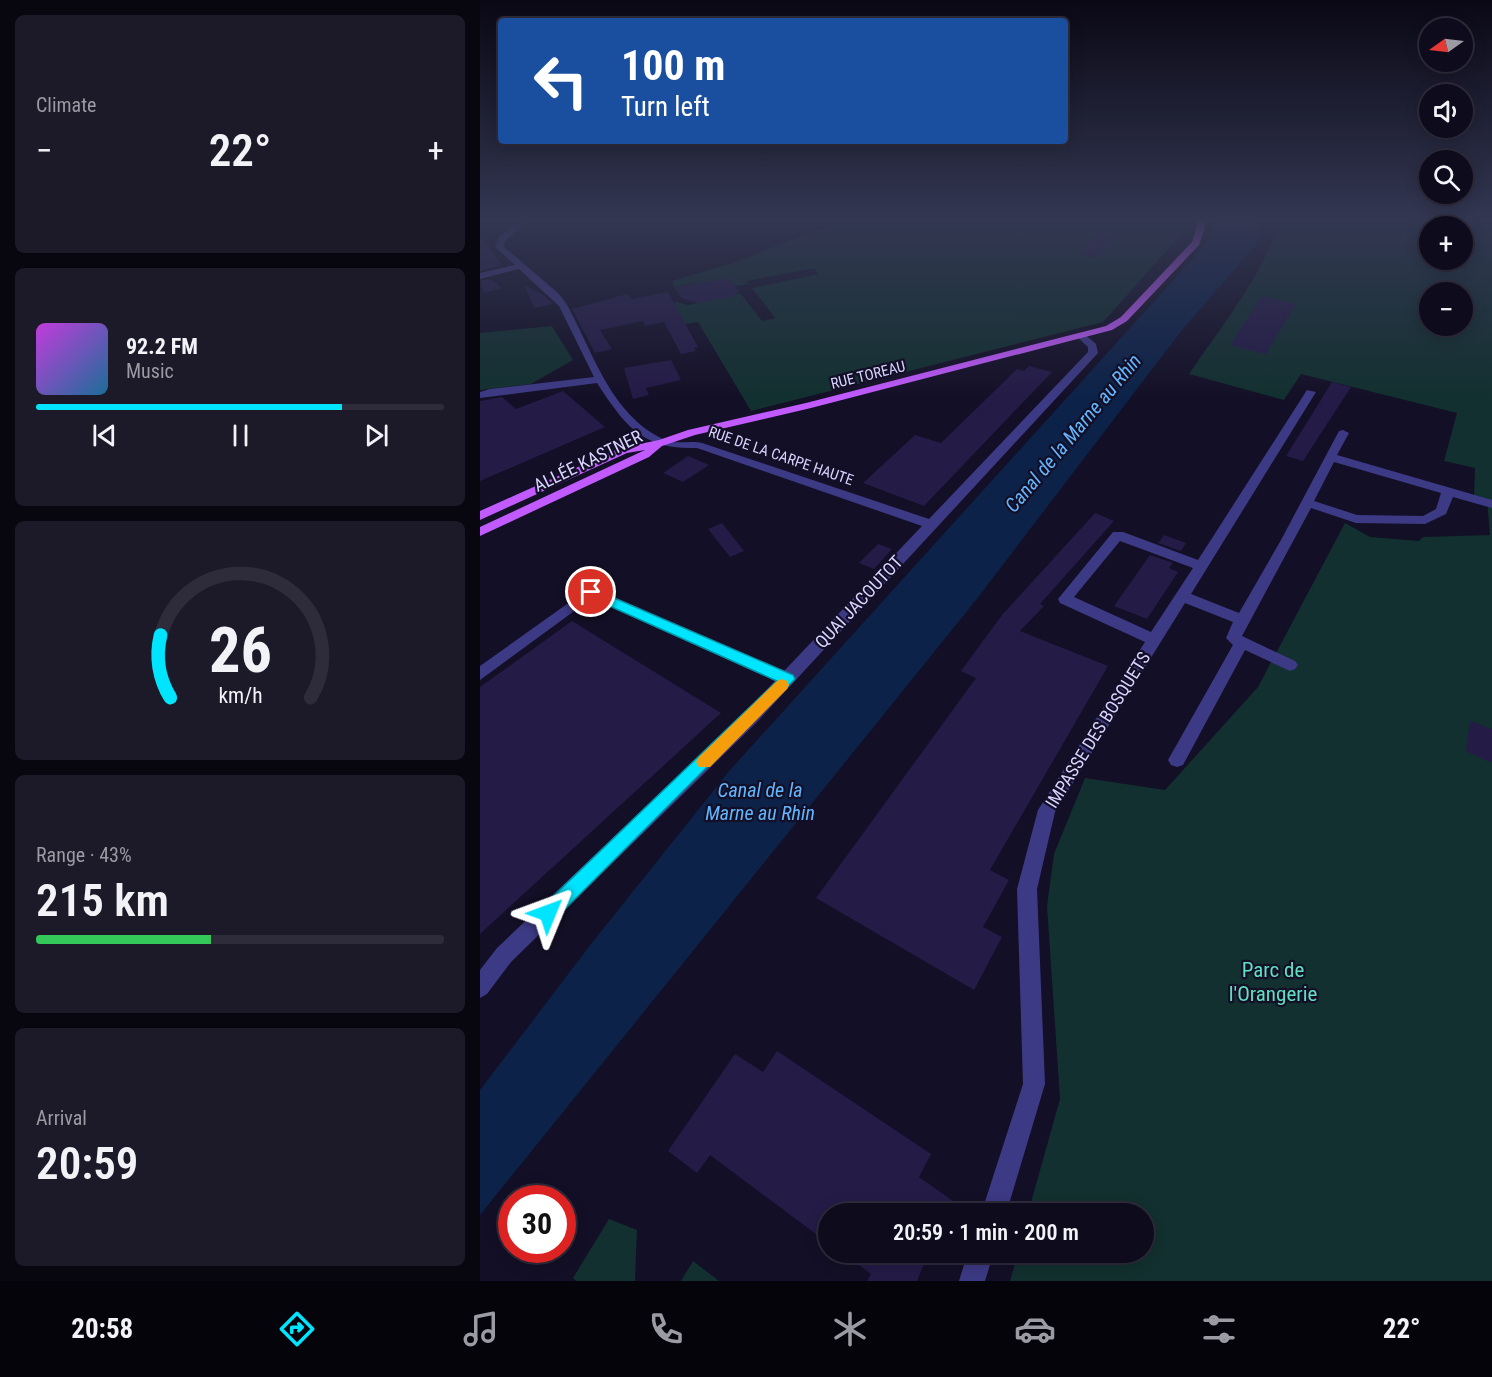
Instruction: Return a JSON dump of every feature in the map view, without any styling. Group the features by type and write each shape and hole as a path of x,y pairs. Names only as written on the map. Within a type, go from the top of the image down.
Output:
{"main road":[{"path":"1080,335 1109,328 1124,319 1161,280"},
{"name":"RUE TOREAU","path":"662,443 692,432 807,406 1080,335"},
{"name":"ALLÉE KASTNER","path":"480,516 624,450 662,443"},
{"name":"ALLÉE KASTNER","path":"480,532 645,455 662,443"},
{"path":"557,481 570,490"}],"street":[{"path":"537,280 563,305 599,380 642,431 662,443"},
{"name":"QUAI JACOUTOT","path":"480,987 504,956 788,679 1093,352 1093,346 1080,335"},
{"path":"480,395 599,380"},
{"name":"IMPASSE DES BOSQUETS","path":"996,1203 1034,1084 1027,889 1047,810 1311,392"},
{"path":"1290,665 1233,638 1308,503 1343,434"},
{"name":"RUE DE LA CARPE HAUTE","path":"662,443 698,446 932,525"},
{"path":"1330,457 1492,504"},
{"path":"1308,503 1356,519 1425,520 1442,511 1448,491"},
{"path":"1154,640 1065,600 1118,535 1201,566"},
{"path":"480,674 591,592 788,679"},
{"path":"1182,596 1242,620"},
{"path":"1177,760 1242,643"},
{"path":"972,1281 978,1263"}],"green space":[{"path":"753,280 747,281 748,284 700,292 695,283 674,287 672,281"},
{"path":"791,280 1141,280 1103,322 751,411 698,322 685,324 663,322 655,307 677,302 688,305 740,293 762,321 775,318 752,288"},
{"name":"Parc de l'Orangerie","path":"1253,280 1492,280 1492,1281 1010,1281 1015,1263 1154,1263 1154,1203 1031,1203 1060,1099 1047,906 1054,854 1085,778 1165,790 1258,687 1345,523 1370,537 1419,541 1423,537 1490,535 1487,499 1474,495 1475,468 1444,461 1457,413 1301,374 1284,400 1189,374"},
{"path":"552,326 573,360 531,384 480,390 480,333"},
{"path":"609,1219 637,1230 635,1281 576,1281 573,1278"},
{"path":"693,1261 719,1281 681,1281"}],"water":[{"name":"Canal de la Marne au Rhin","path":"1174,280 1226,280 1182,330 976,600 504,1185 498,1185 498,1193 480,1215 480,1090 591,944 730,770"}],"building":[{"path":"491,280 502,288 484,293 480,281"},
{"path":"731,280 739,291 730,297 698,303 681,298 674,287"},
{"path":"524,285 544,295 553,304 534,308"},
{"path":"668,292 698,347 694,348 696,351 681,354 664,322 645,326 643,321 600,330 612,349 595,353 572,309 627,294 632,299"},
{"path":"1262,296 1296,304 1266,354 1230,345"},
{"path":"671,360 681,380 646,388 649,395 633,399 624,368"},
{"path":"1029,366 1052,372 924,506 863,483 915,435 941,443 1017,369 1024,371"},
{"path":"1332,382 1351,387 1303,461 1286,456"},
{"path":"563,391 605,427 480,481 480,401 502,397 516,409"},
{"path":"688,456 709,465 683,482 663,473"},
{"path":"1095,513 1114,521 1040,604 1044,606 1020,631 1108,666 990,870 1009,880 983,927 1002,937 974,990 816,898 976,678 961,671 1002,615"},
{"path":"722,523 744,551 730,557 708,529"},
{"path":"1164,535 1186,543 1181,551 1158,543"},
{"path":"878,544 892,549 874,569 859,563"},
{"path":"1150,555 1173,563 1169,568 1178,572 1147,619 1114,606"},
{"path":"572,621 721,713 480,934 480,687"},
{"path":"1470,721 1492,729 1492,761 1489,762 1466,751"},
{"path":"777,1051 931,1154 919,1177 953,1201 952,1203 818,1203 818,1236 710,1155 697,1173 668,1151 735,1054 763,1072"},
{"path":"856,1263 924,1263 917,1281 867,1281 871,1274"}],"slow traffic":[{"path":"704,762 782,685"}],"route":[{"path":"548,913 788,679 591,592"}]}
